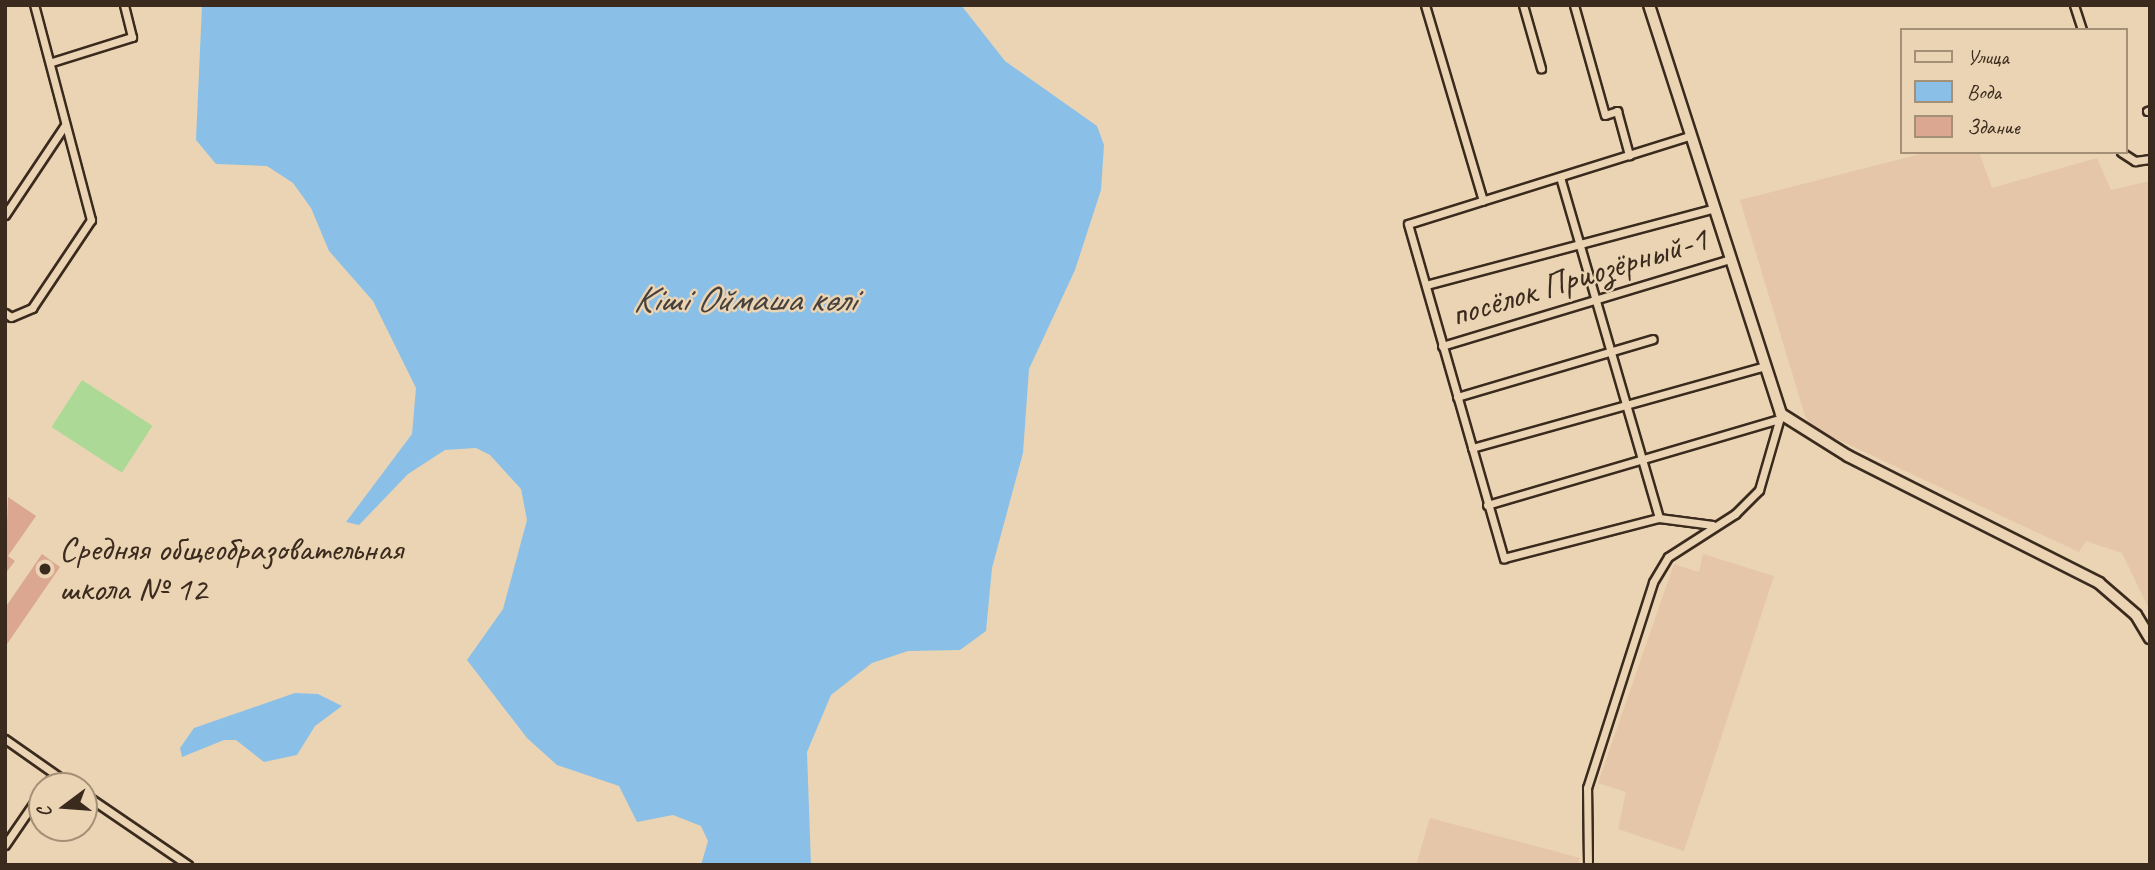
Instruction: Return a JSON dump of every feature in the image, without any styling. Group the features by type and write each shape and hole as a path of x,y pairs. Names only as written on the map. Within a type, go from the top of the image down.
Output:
{"street":[{"path":"5,313 11,317 32,308 92,220 65,125 52,62 34,5"},
{"path":"52,62 132,37 124,5"},
{"path":"1425,5 1483,201"},
{"path":"1523,5 1541,68"},
{"path":"1573,5 1605,115 1617,111 1629,155"},
{"path":"1588,865 1587,788 1653,582 1668,557 1759,490 1781,416 1712,209 1649,5"},
{"path":"2074,5 2081,28"},
{"path":"5,215 65,125"},
{"path":"1689,136 1408,224 1504,558 1659,518 1713,526"},
{"path":"2124,154 2135,161 2150,159"},
{"path":"1560,177 1659,518"},
{"path":"1426,285 1712,209"},
{"name":"посёлок Приозёрный-1","path":"1442,345 1730,259"},
{"path":"1457,397 1653,339"},
{"path":"1472,449 1766,366"},
{"path":"1487,505 1781,416 1848,456 2099,583 2136,615 2150,638"},
{"path":"5,739 51,772"},
{"path":"98,804 188,865"},
{"path":"5,845 28,812"}],"shaded area":[{"path":"1921,154 1980,154 1992,188 2097,158 2111,190 2150,181 2150,611 2122,553 2086,541 2079,552 1813,428 1805,416 1740,200"},
{"path":"1703,554 1774,576 1684,851 1618,829 1626,792 1598,783 1674,564 1699,572"},
{"path":"1430,818 1580,858 1578,865 1416,865"}],"green space":[{"path":"82,380 152,426 122,473 52,427"}],"water":[{"name":"Кіші Оймаша көлi","path":"202,5 961,5 1005,61 1097,126 1104,145 1101,190 1075,270 1029,369 1023,453 992,568 986,631 960,650 908,651 872,663 831,695 807,752 811,865 701,865 708,841 701,826 673,815 637,822 619,786 557,765 527,738 467,660 503,609 527,520 521,489 490,455 476,448 445,450 408,474 359,525 346,522 412,434 416,388 373,301 329,251 311,208 293,183 267,166 216,164 196,140"},
{"path":"295,693 318,694 342,706 315,726 297,755 264,762 236,740 224,740 182,757 180,748 194,728"}],"building":[{"path":"8,497 36,516 8,556 15,561 5,574"},
{"name":"Средняя общеобразовательная школа № 12","path":"42,554 60,567 5,647 5,608"}],"place":[{"name":"Средняя общеобразовательная школа № 12","path":"45,569"}]}
